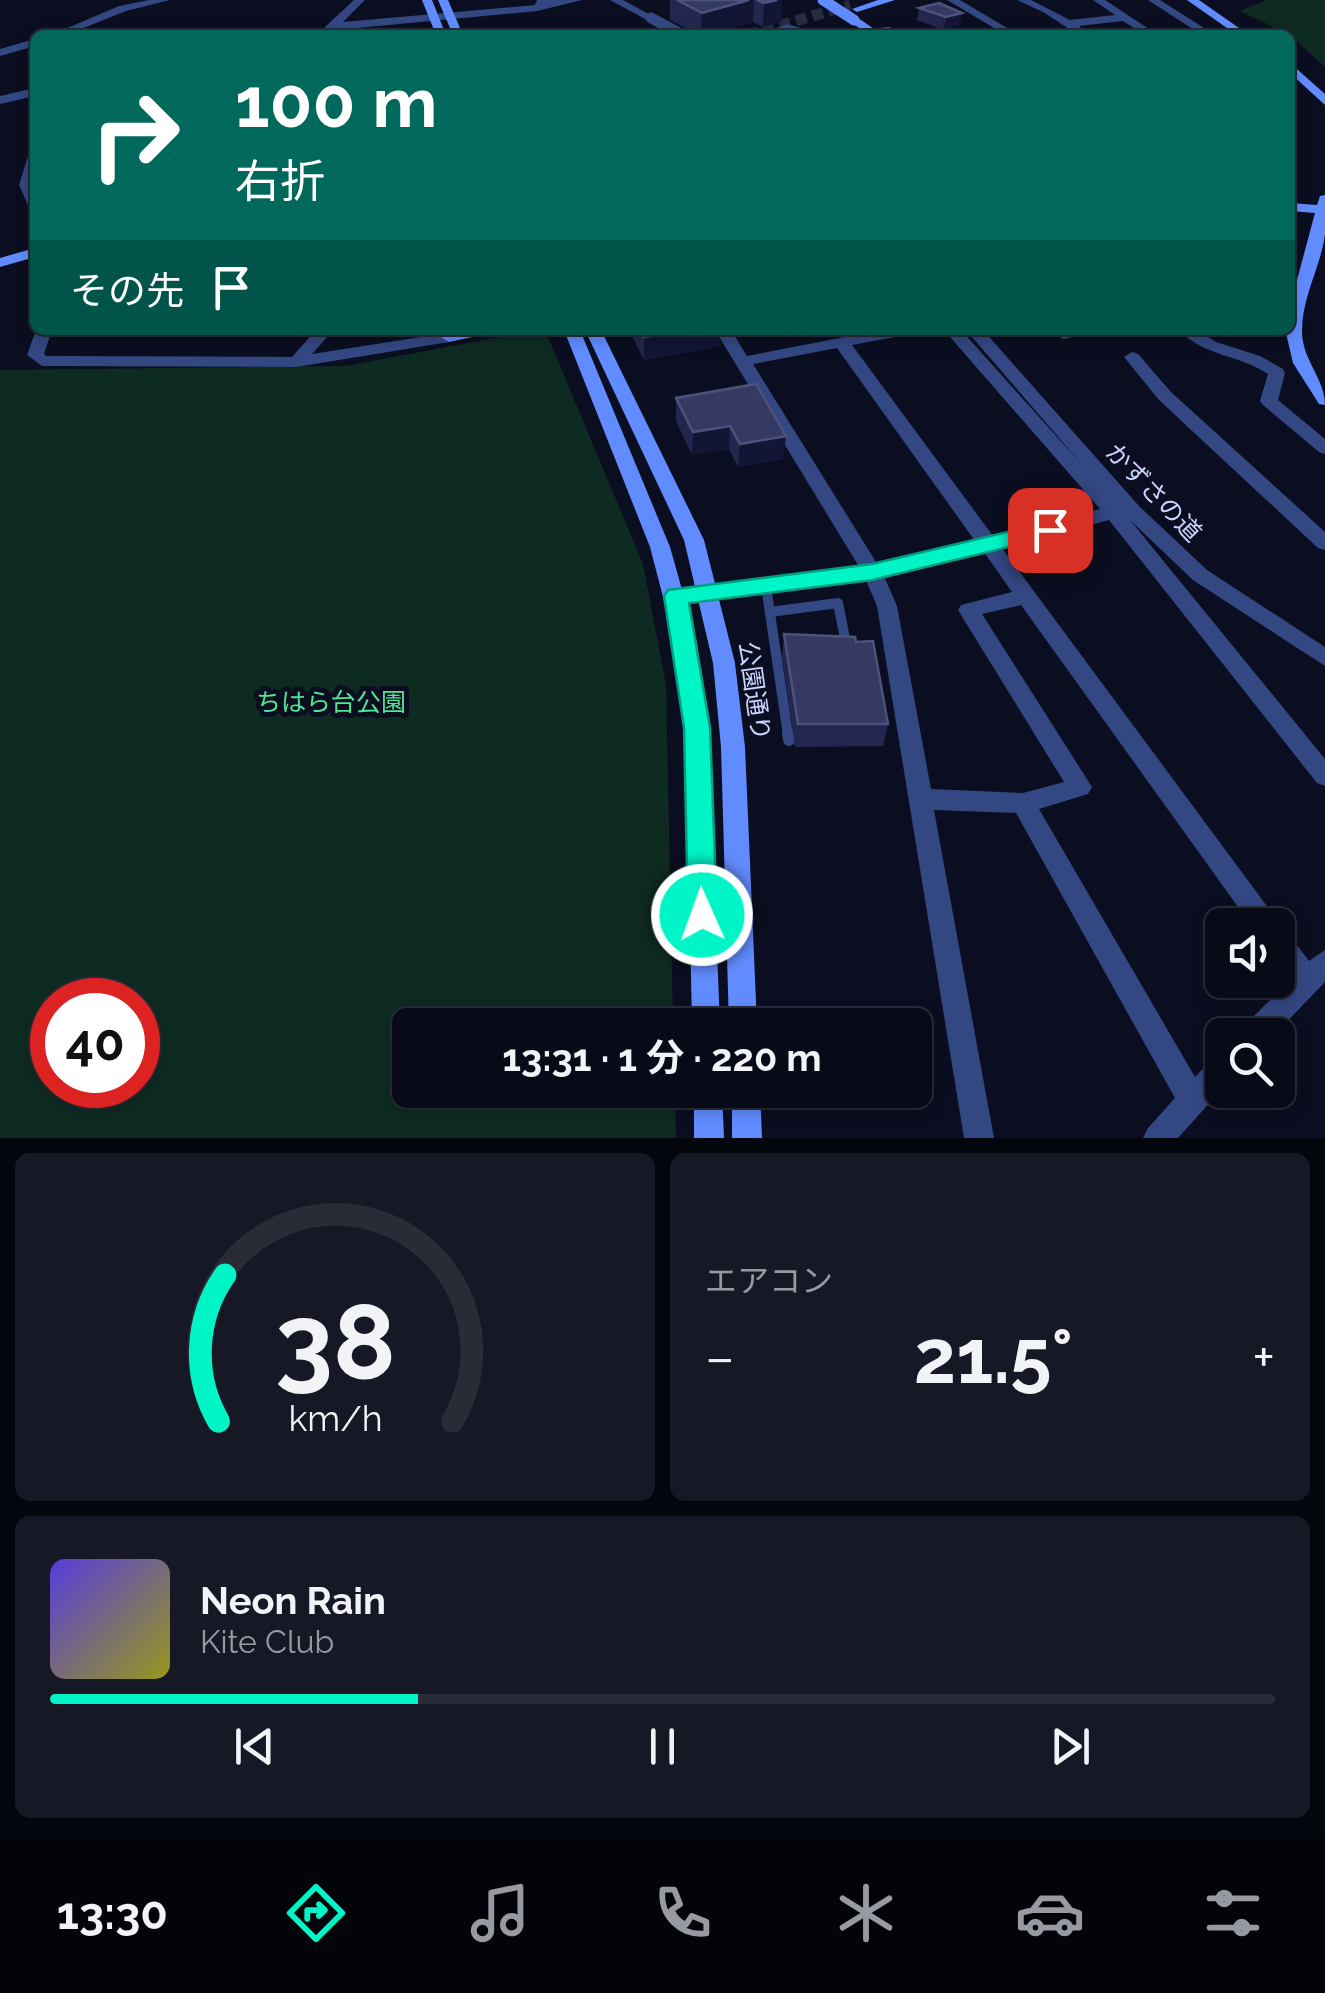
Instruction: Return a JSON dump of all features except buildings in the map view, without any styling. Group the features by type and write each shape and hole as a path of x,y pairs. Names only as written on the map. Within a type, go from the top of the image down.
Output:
{"street":[{"path":"70,30 122,8 165,0"},
{"path":"330,30 360,0"},
{"path":"426,0 440,30"},
{"path":"442,0 456,30"},
{"path":"378,30 436,18 576,0"},
{"path":"615,0 674,30"},
{"path":"823,0 857,8 890,0"},
{"path":"952,0 1005,30"},
{"path":"1022,0 1077,30"},
{"path":"1098,0 1146,30"},
{"path":"1152,0 1202,30"},
{"path":"1192,0 1237,30"},
{"path":"857,8 874,30"},
{"path":"1068,24 1126,17"},
{"path":"76,28 80,30"},
{"path":"0,53 30,44"},
{"path":"1295,71 1325,101"},
{"path":"1,101 30,93"},
{"path":"1295,207 1324,204 1319,258 1295,290"},
{"path":"0,252 30,243"},
{"path":"0,263 30,254"},
{"path":"42,335 34,355 42,361 296,362 443,335"},
{"path":"296,362 320,335"},
{"path":"574,335 676,596 697,728 705,1008"},
{"name":"公園通り","path":"595,335 694,540 724,663 733,747 742,1008"},
{"path":"727,335 872,572 887,606 979,1138"},
{"path":"745,361 879,335"},
{"path":"956,335 1113,512 1325,776"},
{"name":"かずさの道","path":"978,335 1132,510 1200,575 1325,658"},
{"path":"1193,335 1205,346 1264,362 1278,373 1269,401 1325,448"},
{"path":"1293,335 1305,375 1325,400"},
{"path":"841,342 1253,908"},
{"path":"1132,357 1165,396 1325,542"},
{"path":"676,596 872,572 988,547 1113,512"},
{"path":"920,799 1023,803 1080,786 968,610 1024,597"},
{"path":"1023,803 1192,1100"},
{"path":"1271,1018 1316,972 1295,955"},
{"path":"1158,1138 1205,1087"},
{"path":"708,1108 709,1138"},
{"path":"747,1108 748,1138"}],"lane":[{"path":"766,586 790,740"},
{"path":"770,612 838,603 848,649 830,650"},
{"path":"776,652 794,651"}],"green space":[{"path":"1267,0 1325,0 1325,67 1295,40 1295,30 1280,30 1240,11"},
{"name":"ちはら台公園","path":"510,335 547,335 643,564 666,685 673,1008 392,1008 392,1108 675,1108 676,1138 0,1138 0,370 346,366"}],"tunnel":[{"path":"764,30 850,5"}],"route":[{"path":"702,915 697,728 676,596 872,572 1050,530"}]}
